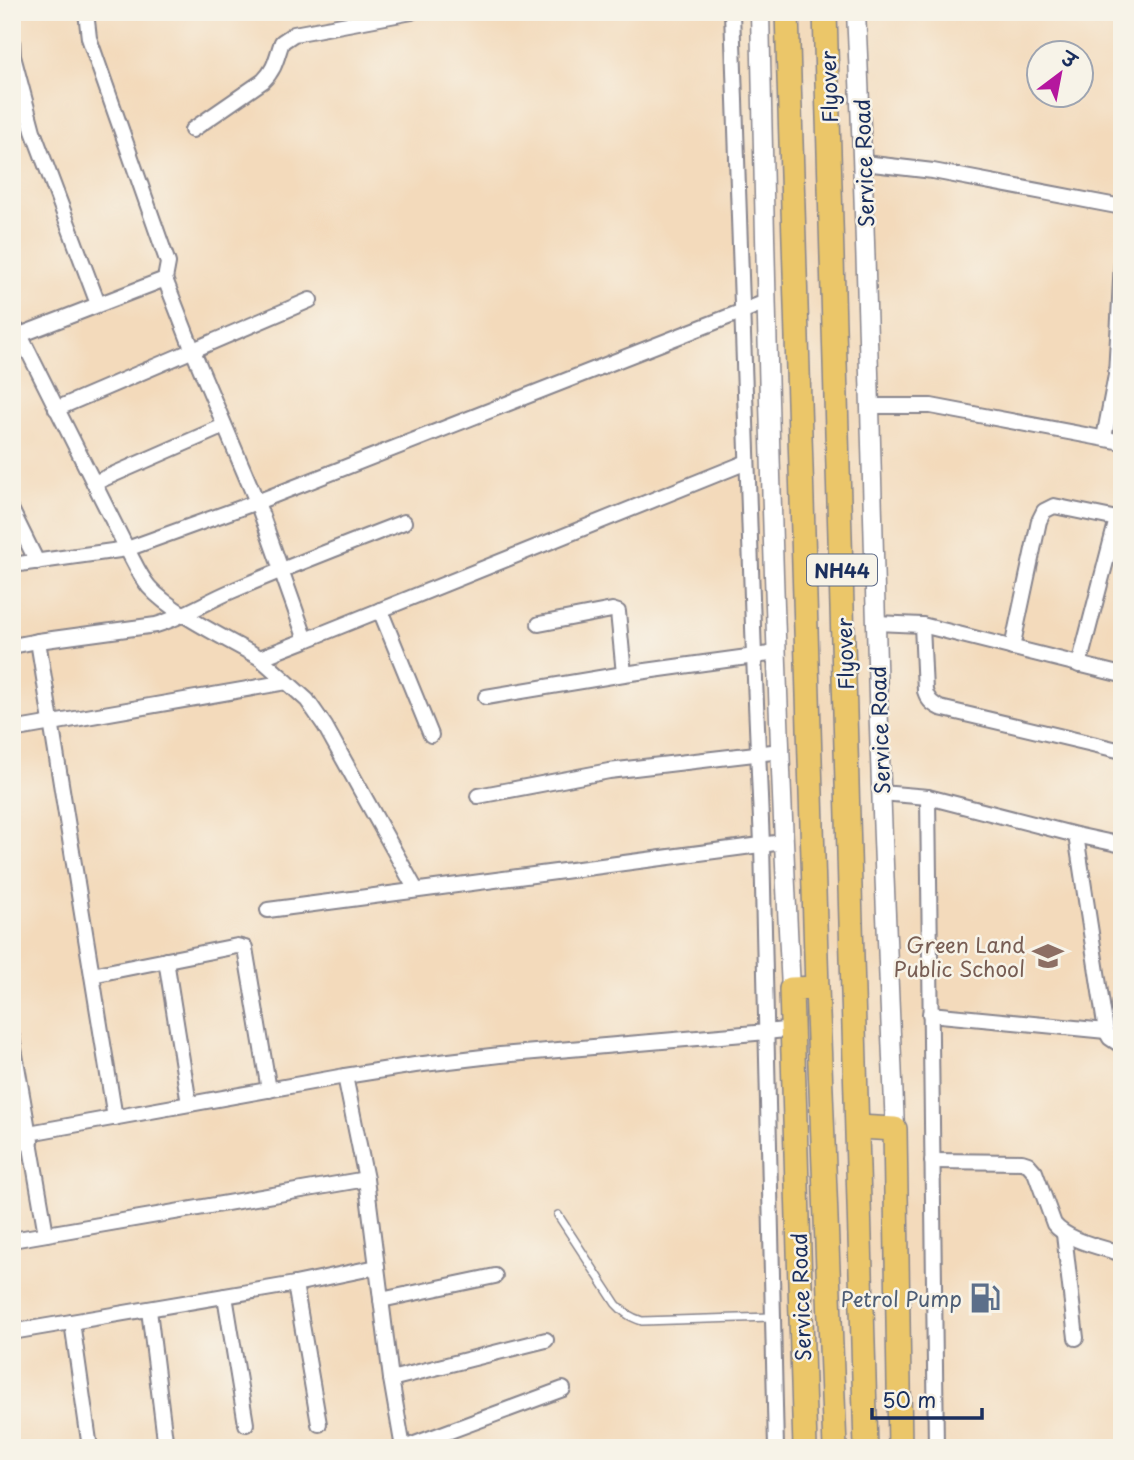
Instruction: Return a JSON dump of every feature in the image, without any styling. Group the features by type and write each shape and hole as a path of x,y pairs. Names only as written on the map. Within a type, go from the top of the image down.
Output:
{"main road":[{"name":"Flyover","path":"787,12 817,988"},
{"name":"Flyover","path":"825,12 858,1127"},
{"path":"791,989 817,988"},
{"name":"NH44","path":"817,988 835,1448"},
{"name":"Service Road","path":"791,989 805,1448"},
{"path":"858,1127 895,1129"},
{"name":"NH44","path":"858,1127 866,1448"},
{"name":"Service Road","path":"895,1129 900,1448"}],"street":[{"path":"86,12 89,38 168,263 165,279 257,502 306,640"},
{"path":"192,130 263,81 276,64 282,42 294,34 412,12"},
{"path":"732,12 762,844 772,1317 772,1446"},
{"name":"Service Road","path":"760,12 780,751 791,989"},
{"name":"Service Road","path":"856,12 864,163 881,793 895,1129"},
{"path":"12,39 13,56 33,131 98,304"},
{"path":"864,163 933,171 1122,207"},
{"path":"1104,438 1118,383 1122,261"},
{"path":"165,279 16,330 142,577 161,598 185,615 260,658 307,700 325,726 416,890"},
{"path":"56,409 310,300"},
{"path":"12,565 127,549 257,502 766,302"},
{"path":"871,406 931,406 1122,442"},
{"path":"93,483 225,426"},
{"path":"260,658 747,462"},
{"path":"1012,648 1039,521 1045,510 1054,506 1119,519 1079,665"},
{"path":"12,512 37,562"},
{"path":"12,646 156,625 185,615 210,600 281,570 404,522"},
{"path":"380,610 431,735"},
{"path":"539,624 612,610 618,612 624,674"},
{"path":"876,623 922,625 1122,676"},
{"path":"922,625 925,691 932,704 1122,751"},
{"path":"38,641 115,1118"},
{"path":"485,696 777,653"},
{"path":"12,730 288,682"},
{"path":"478,796 609,771 780,751"},
{"path":"881,793 928,797 1122,845"},
{"path":"928,797 936,1448"},
{"path":"1076,835 1106,1031 1110,1038 1120,1041"},
{"path":"268,910 783,842"},
{"path":"92,975 237,946 245,948 269,1090"},
{"path":"166,960 189,1104"},
{"path":"930,1014 1106,1031"},
{"path":"12,1145 30,1137 115,1118 345,1076 500,1055 792,1029"},
{"path":"12,1037 46,1234"},
{"path":"345,1076 366,1179 391,1379 404,1448 563,1389"},
{"path":"932,1161 1028,1164 1035,1172 1054,1224 1064,1234 1122,1254"},
{"path":"12,1240 366,1179"},
{"path":"1064,1234 1076,1338"},
{"path":"12,1332 295,1284 377,1266"},
{"path":"381,1300 495,1276"},
{"path":"295,1284 319,1424"},
{"path":"225,1296 246,1424"},
{"path":"149,1310 166,1448"},
{"path":"72,1322 90,1448"},
{"path":"391,1379 546,1340"}],"lane":[{"path":"558,1215 616,1304 631,1318 642,1321 772,1317"}],"place":[{"name":"Green Land Public School","path":"1048,956"},
{"name":"Petrol Pump","path":"985,1298"}]}
